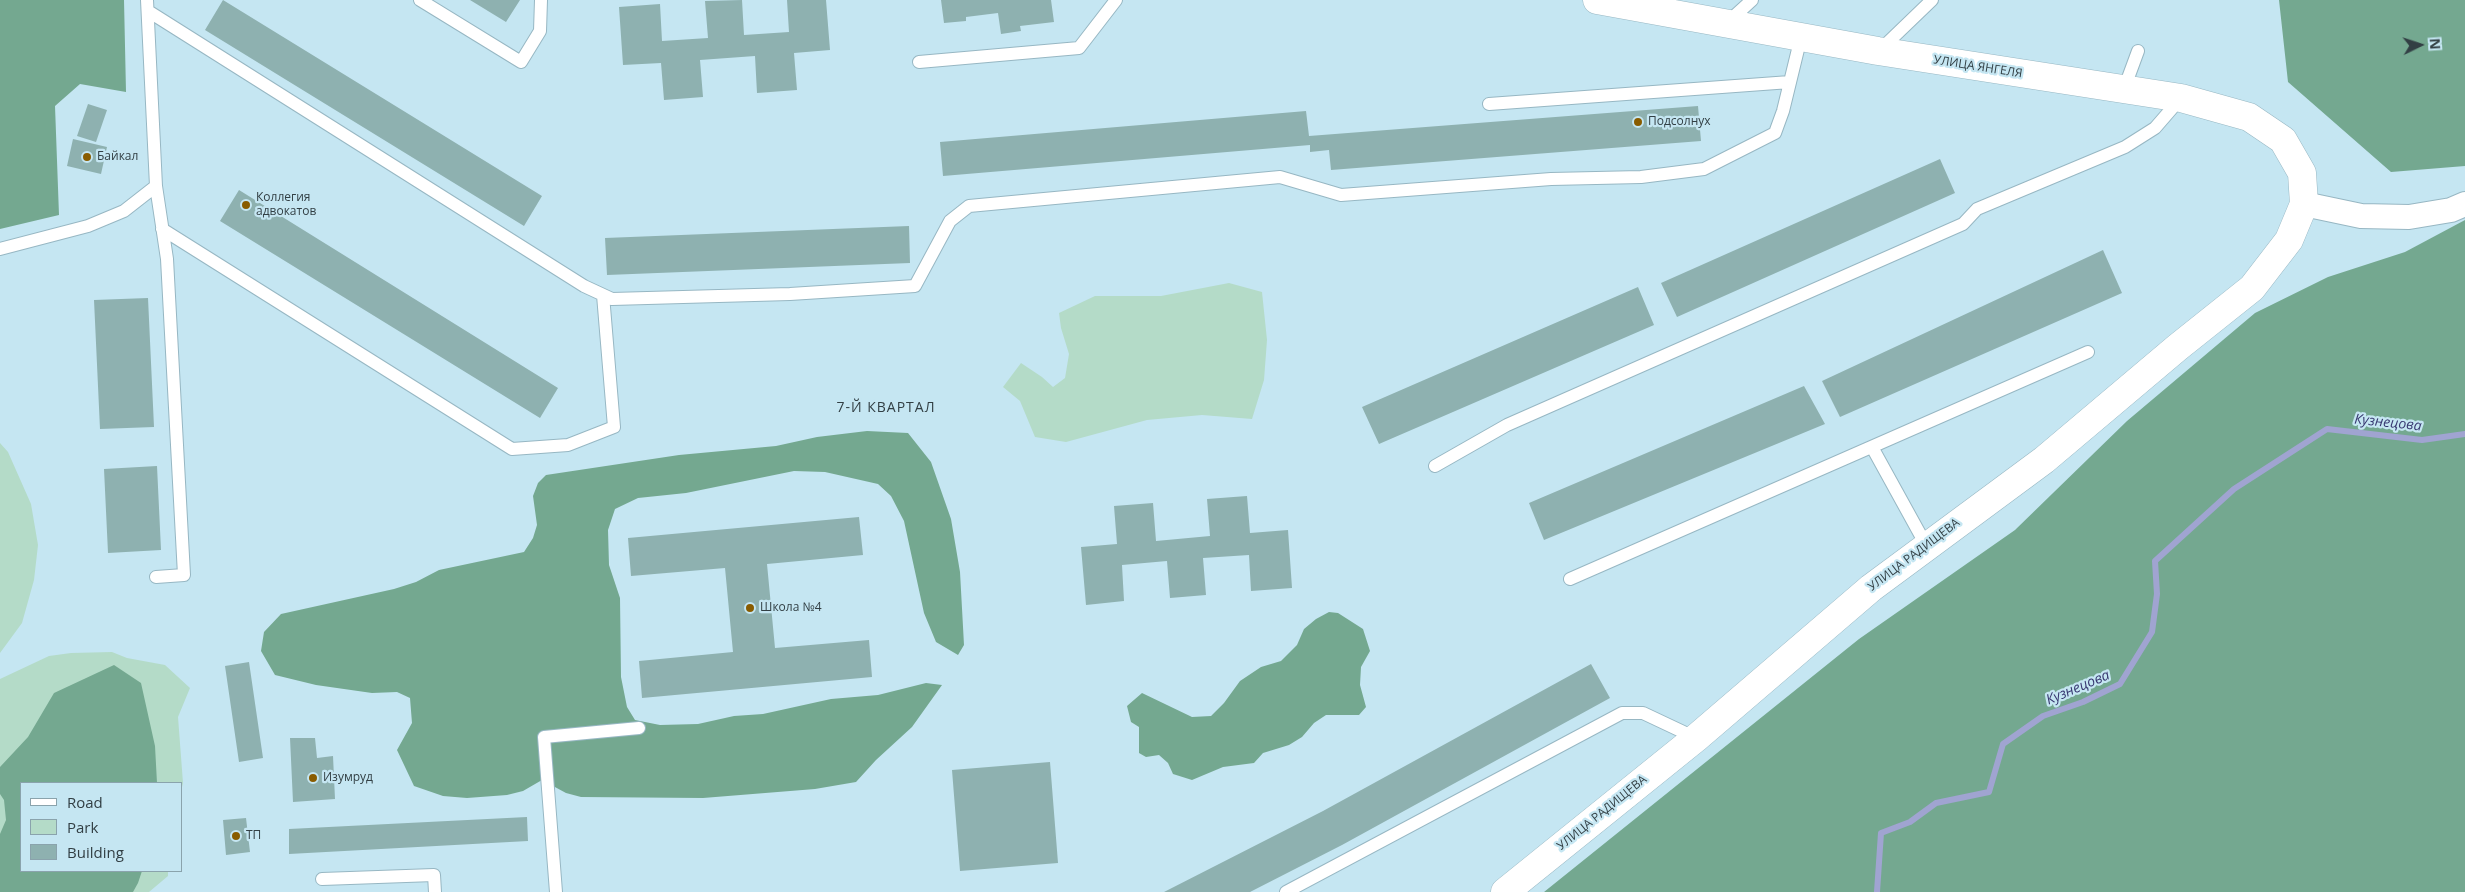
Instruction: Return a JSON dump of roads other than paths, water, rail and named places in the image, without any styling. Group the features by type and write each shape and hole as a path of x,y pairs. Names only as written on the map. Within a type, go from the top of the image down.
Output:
{"street":[{"name":"УЛИЦА ЯНГЕЛЯ","path":"1597,0 1878,51 2181,98 2249,117 2283,140 2302,173 2304,204"},
{"path":"2304,204 2361,216 2409,217 2451,210 2465,204"},
{"name":"УЛИЦА РАДИЩЕВА","path":"1504,892 1696,738 1870,588 2044,460 2178,347 2252,288 2289,240 2304,204"}],"lane":[{"path":"420,0 520,62 540,31 542,0"},
{"path":"919,62 1080,48 1116,0"},
{"path":"1727,24 1752,0"},
{"path":"1878,51 1932,0"},
{"path":"148,6 156,186 167,259 184,575 156,577"},
{"path":"148,6 584,286 612,299 790,294 915,286 950,221 969,206 1280,177 1341,195 1551,179 1641,178 1704,169 1775,134 1801,37"},
{"path":"2124,89 2138,51"},
{"path":"1489,104 1790,82"},
{"path":"1435,466 1508,425 1963,224 1977,209 2125,148 2155,128 2181,98"},
{"path":"0,249 88,226 124,211 156,186"},
{"path":"162,229 512,448 568,445 614,427 604,295"},
{"path":"1570,579 2088,352"},
{"path":"1872,447 1926,545"},
{"path":"1286,892 1622,713 1643,713 1696,738"},
{"path":"556,892 544,737 639,728"},
{"path":"322,879 434,875 435,892"}],"waterway":[{"name":"Кузнецова","path":"1877,892 1881,833 1910,822 1936,803 1989,792 2003,744 2043,716 2083,702 2120,684 2152,632 2157,594 2155,561 2234,489 2327,429 2422,440 2465,434"}],"place":[{"name":"Подсолнух","path":"1638,122"},
{"name":"Байкал","path":"87,157"},
{"name":"Коллегия адвокатов","path":"246,205"},
{"name":"Школа №4","path":"750,608"},
{"name":"Изумруд","path":"313,778"},
{"name":"ТП","path":"236,836"}],"district":[{"name":"7-Й КВАРТАЛ","path":"886,408"}]}
